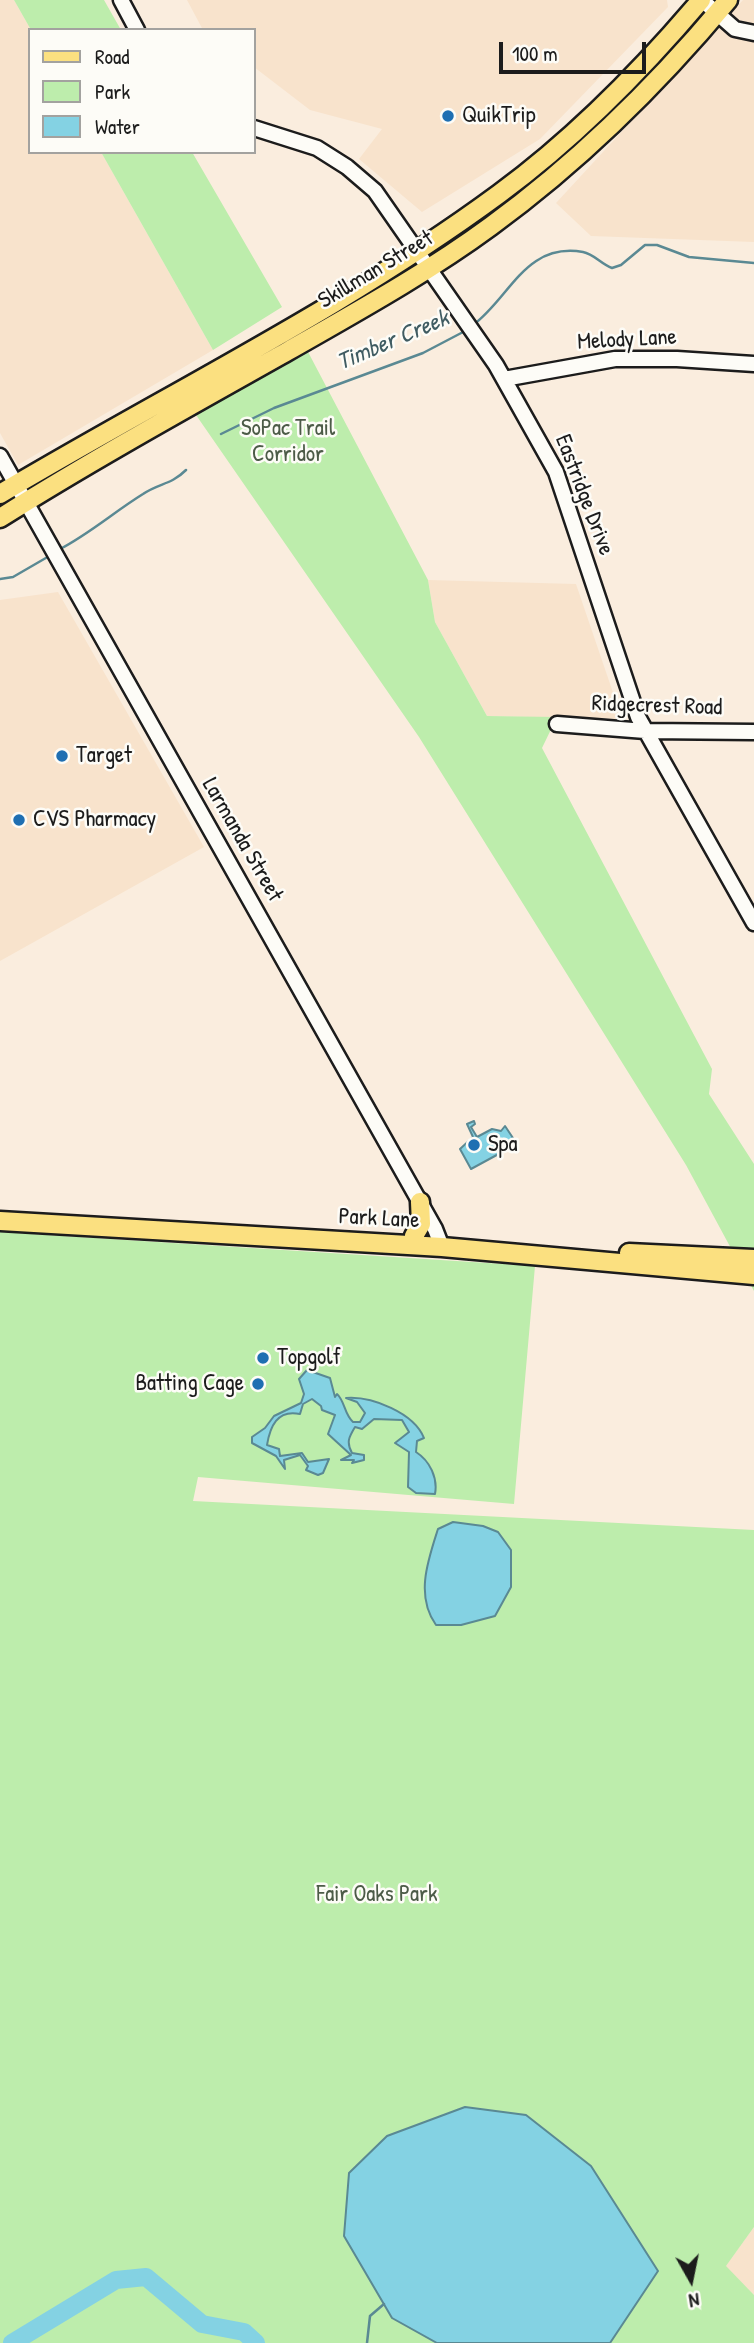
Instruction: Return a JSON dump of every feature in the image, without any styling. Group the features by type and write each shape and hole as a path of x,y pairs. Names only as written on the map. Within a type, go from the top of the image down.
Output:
{"main road":[{"name":"Skillman Street","path":"0,494 419,251 500,193 594,114 701,0"},
{"name":"Skillman Street","path":"0,518 430,268 534,193 608,128 654,83 722,7"},
{"path":"594,114 608,128"},
{"path":"414,1236 421,1224 420,1202"},
{"name":"Park Lane","path":"0,1211 414,1236 441,1242"},
{"name":"Park Lane","path":"0,1222 441,1242 734,1266 754,1275"},
{"name":"Park Lane","path":"734,1266 754,1259"}],"street":[{"path":"121,0 136,28"},
{"path":"701,0 722,7 734,29 754,33"},
{"name":"Eastridge Drive","path":"256,129 317,148 347,167 375,191 496,365 556,472 612,644 645,731 754,923"},
{"name":"Melody Lane","path":"504,379 615,359 677,359 754,364"},
{"name":"Larmanda Street","path":"0,456 441,1242"},
{"name":"Ridgecrest Road","path":"557,724 645,731 754,732"}],"shaded area":[{"path":"0,0 14,0 30,28 28,154 102,154 213,350 18,465 0,433"},
{"path":"187,0 667,0 668,7 540,139 422,212 359,159 382,129 310,110 256,69 256,28 202,28"},
{"path":"743,0 754,0 754,242 591,236 556,203"},
{"path":"428,580 576,584 622,719 487,716 435,622"},
{"path":"58,592 204,847 0,961 0,600"},
{"path":"754,2227 754,2295 725,2267"}],"green space":[{"path":"14,0 104,0 120,28 30,28"},
{"path":"102,154 193,154 282,307 213,350"},
{"name":"SoPac Trail Corridor","path":"307,350 428,580 435,622 487,716 557,717 542,748 712,1069 709,1094 754,1164 754,1291 686,1165 419,737 196,415"},
{"name":"Fair Oaks Park","path":"0,1232 535,1266 514,1504 198,1477 193,1501 754,1530 754,2227 726,2266 754,2295 754,2343 0,2343"}],"water":[{"name":"Spa","path":"474,1121 475,1124 471,1127 477,1137 492,1129 501,1131 505,1126 517,1144 471,1169 460,1149 473,1137 467,1124"},
{"path":"307,1370 330,1378 335,1397 337,1394 340,1397 353,1422 360,1422 365,1413 357,1402 346,1398 379,1403 411,1421 424,1438 417,1441 416,1452 432,1470 435,1494 416,1493 408,1487 409,1452 395,1443 409,1432 402,1420 374,1419 362,1429 355,1427 349,1446 352,1453 364,1455 364,1460 352,1463 354,1460 341,1460 351,1455 328,1434 335,1415 322,1410 312,1399 303,1404 300,1414 292,1413 280,1417 270,1432 267,1445 279,1449 280,1456 302,1453 308,1462 329,1459 323,1473 318,1475 306,1470 308,1466 300,1455 284,1460 285,1469 276,1456 252,1443 252,1437 265,1428 274,1416 301,1403 304,1394 299,1379"},
{"path":"453,1522 483,1526 498,1532 511,1550 511,1587 495,1616 461,1625 436,1625 426,1602 425,1578 438,1529"},
{"path":"465,2107 526,2115 591,2166 658,2271 610,2343 437,2343 392,2318 344,2236 349,2173 387,2136"}],"waterway":[{"name":"Timber Creek","path":"473,325 532,264 547,255 563,251 587,253 612,268 621,265 645,245 657,245 689,257 754,263"},
{"name":"Timber Creek","path":"221,434 274,408 423,353 465,331"},
{"name":"Timber Creek","path":"60,549 143,494 175,479 186,470"},
{"name":"Timber Creek","path":"0,579 13,577 51,555"},
{"path":"12,2343 116,2280 146,2277 202,2324 244,2332 256,2343"},
{"path":"367,2343 370,2316 384,2304"}],"place":[{"name":"QuikTrip","path":"448,116"},
{"name":"Target","path":"62,756"},
{"name":"CVS Pharmacy","path":"19,820"},
{"name":"Spa","path":"474,1145"},
{"name":"Topgolf","path":"263,1358"},
{"name":"Batting Cage","path":"258,1384"}]}
